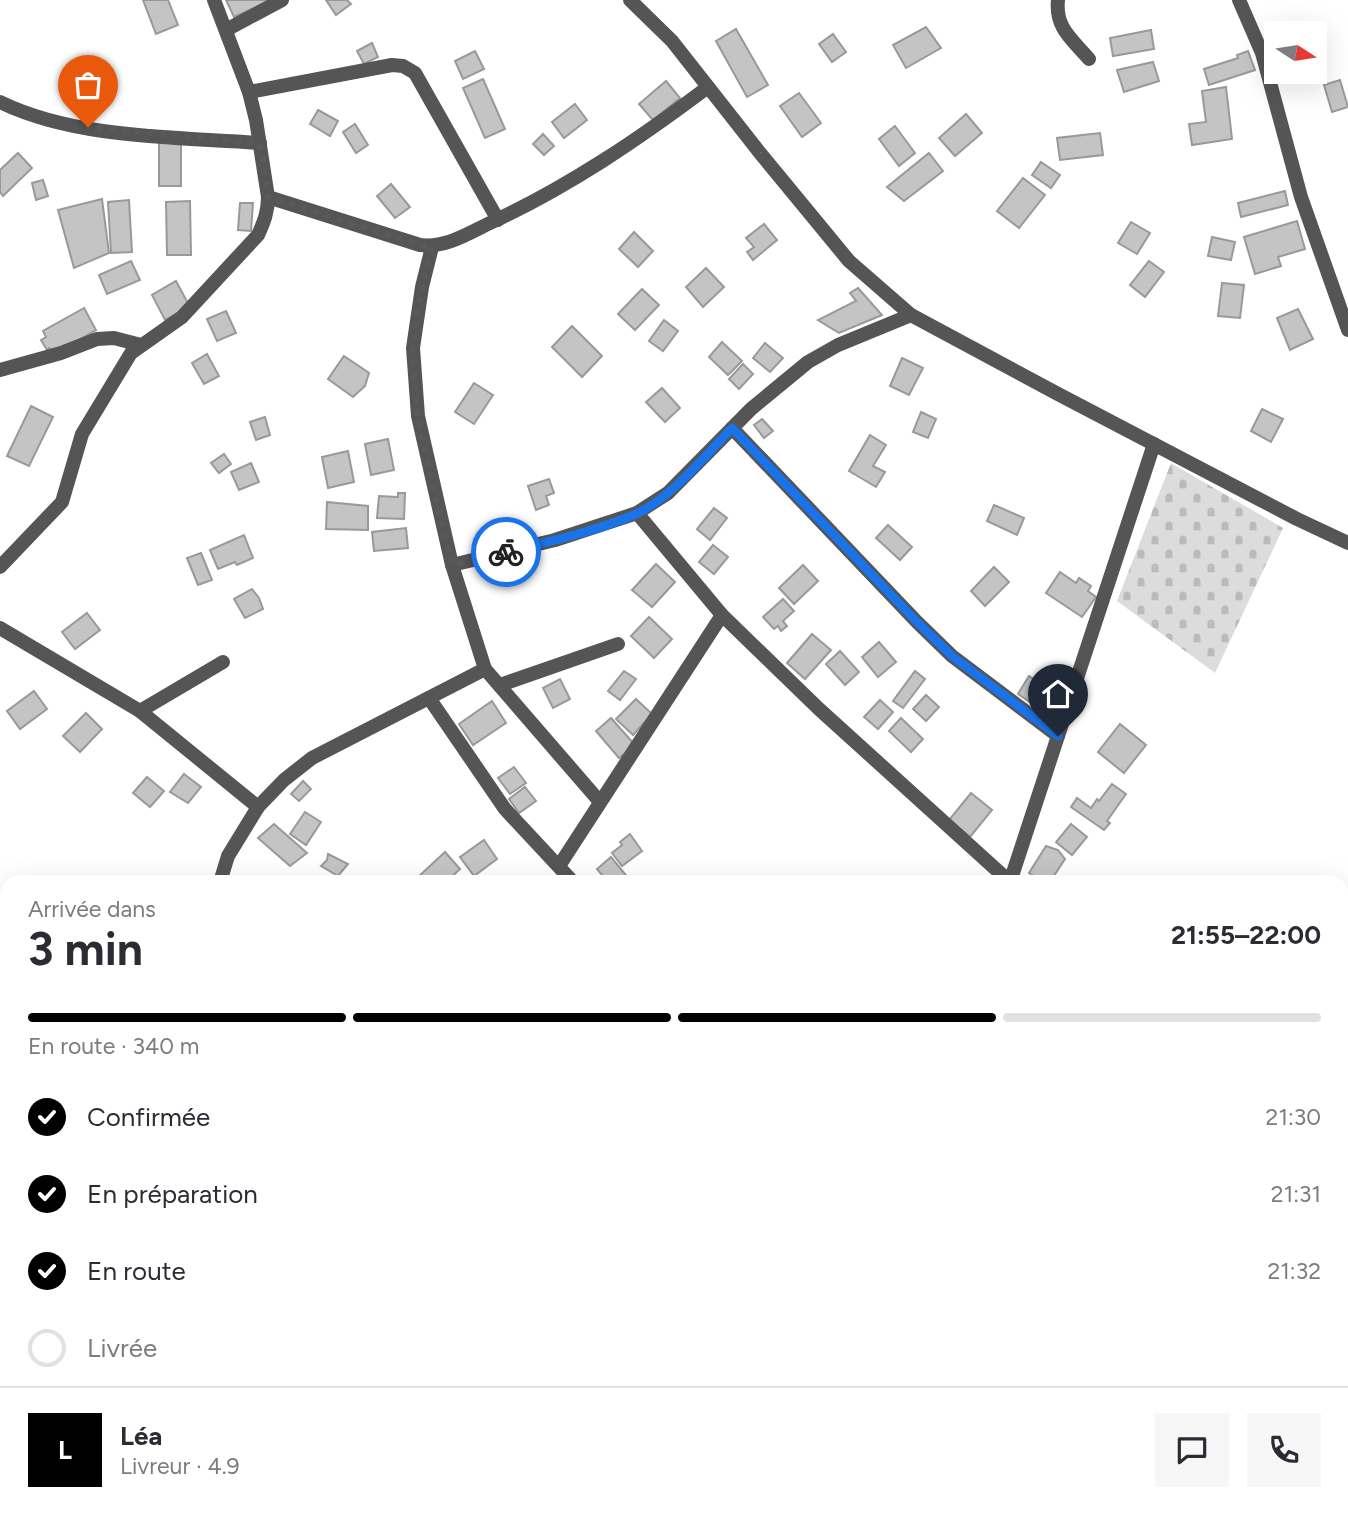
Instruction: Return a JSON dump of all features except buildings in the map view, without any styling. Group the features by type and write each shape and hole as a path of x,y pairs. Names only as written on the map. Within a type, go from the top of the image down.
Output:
{"street":[{"path":"0,567 62,502 82,434 124,363 141,345 179,320 258,235 265,222 268,197 249,92 214,0"},
{"path":"226,30 282,0"},
{"path":"630,0 672,41 849,261 911,315 1348,543"},
{"path":"1058,0 1058,18 1062,27 1089,59"},
{"path":"1239,0 1262,53 1301,197 1348,330"},
{"path":"249,92 391,65 411,68 498,220"},
{"path":"268,197 420,245 444,245 561,187 608,158 708,87"},
{"path":"0,102 49,120 88,127 260,143"},
{"path":"432,247 422,286 413,348 418,416 452,565 485,669 600,802"},
{"path":"452,565 555,540 637,513 668,492 751,409 808,362 838,345 911,315"},
{"path":"0,370 97,340 114,338 141,345"},
{"path":"732,428 952,656 1058,736"},
{"path":"1012,875 1154,444"},
{"path":"637,513 722,615 819,709 1002,875"},
{"path":"559,866 722,615"},
{"path":"0,628 140,711 258,807"},
{"path":"500,685 618,644"},
{"path":"140,711 223,662"},
{"path":"222,875 228,856 258,807 284,780 312,758 485,669"},
{"path":"429,698 505,809 567,875"}],"green space":[{"path":"1171,463 1283,528 1215,673 1117,601"}],"way so far":[{"path":"88,127 260,143 268,197 432,247 422,286 413,348 418,416 452,565 506,552"}],"route":[{"path":"506,552 555,540 637,513 668,492 732,428 952,656 1058,736"}]}
